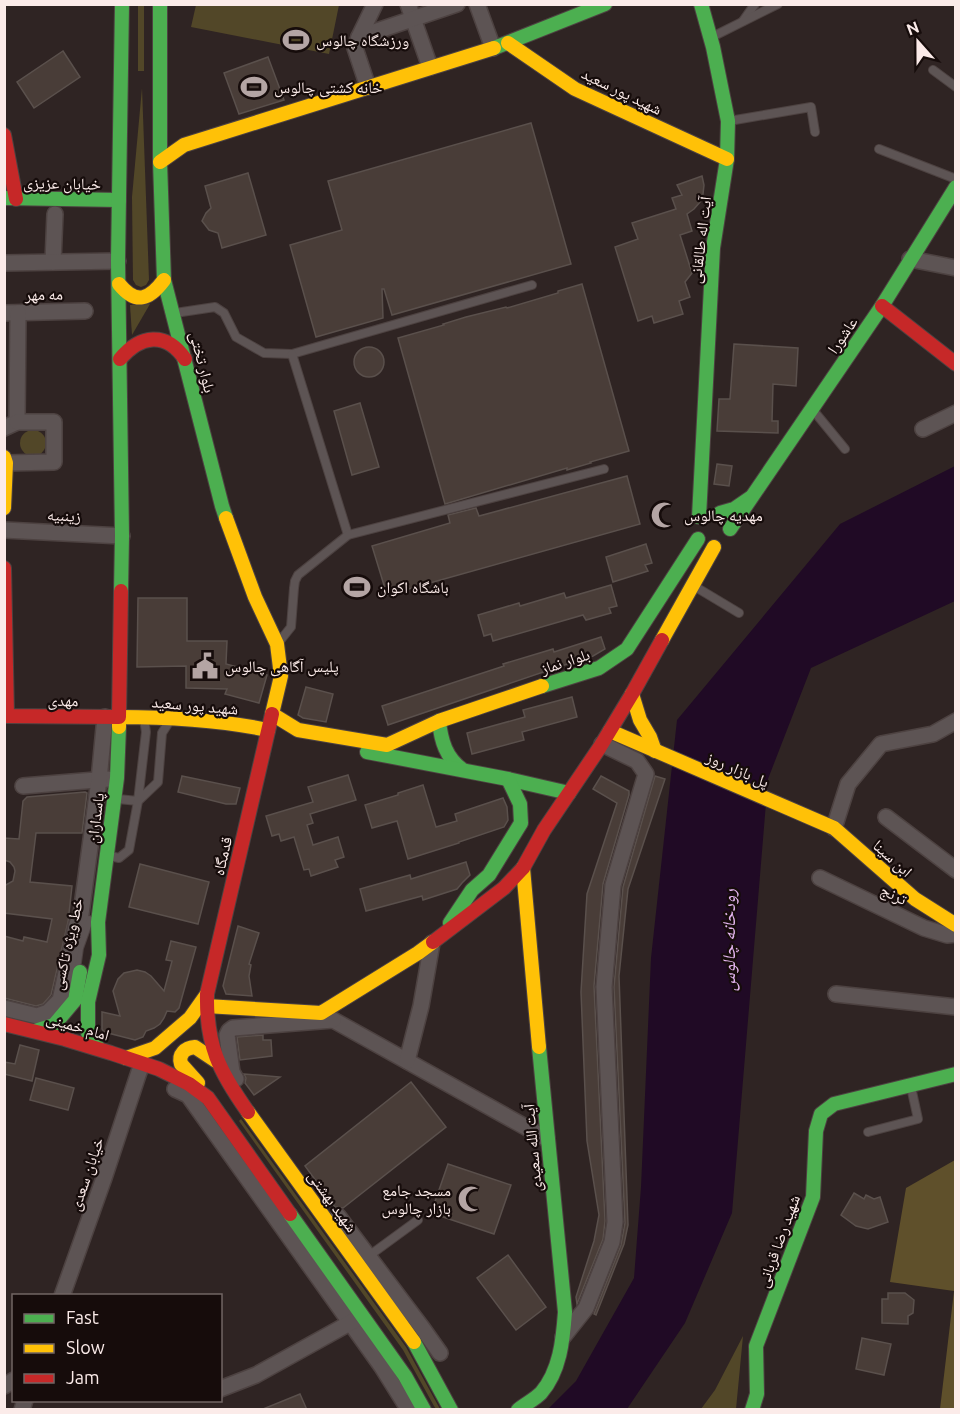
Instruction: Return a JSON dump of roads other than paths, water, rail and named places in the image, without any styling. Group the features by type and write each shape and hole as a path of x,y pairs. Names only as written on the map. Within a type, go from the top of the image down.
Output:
{"main road":[{"path":"112,717 122,536 118,261 122,4"},
{"name":"بلوار تختی","path":"160,4 160,162 164,280 222,506 255,597 277,644 281,676 272,714"},
{"path":"160,162 184,145 501,45 605,4"},
{"name":"آیت اله طالقانی","path":"699,517 713,248 727,159 728,122 701,4"},
{"name":"شهید پور سعید","path":"501,45 575,88 727,159"},
{"path":"160,129 171,141 184,145"},
{"path":"4,135 10,198"},
{"name":"عاشورا","path":"730,529 882,306 956,187"},
{"name":"خیابان عزیزی","path":"10,198 119,200"},
{"path":"119,284 129,295 144,298 157,291 164,280"},
{"path":"882,306 956,364"},
{"path":"120,359 137,343 148,339 160,339 179,350 185,360"},
{"path":"4,508 5,460"},
{"path":"701,482 708,500 717,512 725,516 730,529 728,538 724,542 714,546 705,545 698,539 694,528 699,517 709,512 717,512 734,509 751,498"},
{"name":"بلوار نماز","path":"272,714 298,730 387,745 439,722 599,668 627,649 698,539"},
{"path":"126,1058 155,1048 207,1000 327,1017 418,953 504,888 523,868 544,831 606,737 714,546"},
{"path":"4,568 6,716"},
{"path":"632,694 640,720 656,751"},
{"name":"قدمگاه","path":"207,1000 272,714"},
{"name":"مهدی","path":"6,716 112,717"},
{"name":"شهید پور سعید","path":"112,717 171,718 249,726 353,749 508,778 569,793"},
{"name":"پاسداران","path":"98,922 117,778 112,717"},
{"path":"439,722 444,749 452,761 463,770"},
{"path":"606,737 656,751"},
{"name":"پل بازار روز","path":"656,751 808,817"},
{"path":"437,939 472,890 489,875 521,823 520,804 508,778"},
{"name":"ابن سینا","path":"808,817 834,828 915,899 956,926"},
{"name":"آیت الله سعیدی","path":"518,1410 540,1392 554,1371 563,1337 565,1312 523,868"},
{"path":"35,1031 54,1024 75,1000 85,952 98,922"},
{"path":"98,922 99,955 88,1002 88,1033 98,1048"},
{"name":"شهید بهشتی","path":"207,1000 207,1023 216,1061 232,1089 363,1261 413,1341 451,1410"},
{"name":"امام خمینی","path":"4,1024 98,1048 126,1058 141,1068"},
{"path":"216,1061 195,1047 187,1048 180,1057 181,1065 195,1078 356,1319 405,1376 424,1410"},
{"path":"141,1068 177,1076 208,1098"},
{"name":"شهید رضا قربانی","path":"752,1410 757,1394 756,1346 813,1197 816,1131 821,1114 834,1104 956,1074"}],"street":[{"path":"368,87 355,48 375,4"},
{"path":"359,37 411,12 457,4"},
{"path":"477,4 501,45"},
{"path":"411,12 430,67"},
{"path":"53,262 55,214"},
{"path":"910,259 956,268"},
{"path":"4,263 118,261"},
{"name":"مه مهر","path":"11,313 85,311"},
{"path":"5,460 54,462 54,422 11,425 11,313"},
{"path":"923,429 956,413"},
{"name":"زینبیه","path":"4,530 122,536"},
{"path":"4,1008 36,1016 48,1012 60,1000 81,914 99,780 112,717"},
{"path":"834,828 848,784 881,744 933,734 956,721"},
{"path":"563,1337 586,1308 612,1242 615,1222 605,970 613,885 646,774 637,761 606,737"},
{"path":"23,786 117,778"},
{"path":"886,817 956,870"},
{"name":"ترنج","path":"820,878 924,928 947,935 956,934"},
{"path":"407,1061 437,939"},
{"path":"836,994 956,1007"},
{"path":"440,1353 423,1329 363,1261 239,1084 232,1072 227,1035 229,1031 233,1028 327,1017 547,1139"},
{"path":"4,1033 141,1068 188,1095 356,1319 409,1410"},
{"name":"خیابان سعدی","path":"63,1294 141,1068"},
{"path":"222,1388 256,1375 356,1319"}],"lane":[{"path":"742,22 756,4"},
{"path":"710,38 778,4"},
{"path":"933,70 956,87"},
{"path":"728,122 811,106 815,132"},
{"path":"879,149 956,179"},
{"path":"173,313 215,307 224,313 236,337 264,353 292,354 532,285"},
{"path":"292,354 348,535"},
{"path":"812,409 845,449"},
{"path":"277,644 291,627 295,581 298,575 348,535 604,469"},
{"path":"693,585 739,614"},
{"path":"107,853 111,857 119,858 129,850 138,801 146,732 144,717"},
{"path":"114,799 138,801 158,782 162,734 171,718"},
{"name":"خط ویژه تاکسی","path":"4,1016 35,1024 51,1019 70,996 79,948 89,920 99,837 111,825"},
{"path":"868,1132 918,1119 911,1085"},
{"path":"363,1261 418,1220"}],"water":[{"name":"رودخانه چالوس","path":"955,466 955,601 811,668 768,779 732,1213 685,1323 627,1409 547,1410 576,1381 634,1278 641,1187 651,958 677,720 840,524"}],"place":[{"name":"ورزشگاه چالوس","path":"296,40"},
{"name":"خانه کشتی چالوس","path":"254,87"},
{"name":"مهدیه چالوس","path":"664,515"},
{"name":"باشگاه اکوان","path":"357,587"},
{"name":"پلیس آگاهی چالوس","path":"205,666"},
{"name":"مسجد جامع بازار چالوس","path":"471,1199"}]}
